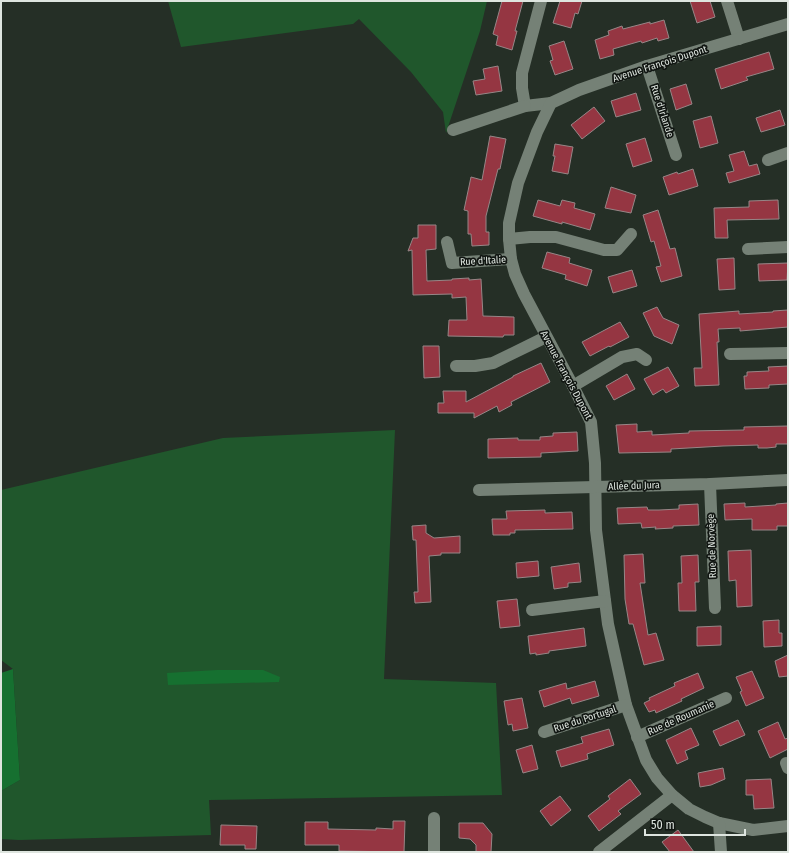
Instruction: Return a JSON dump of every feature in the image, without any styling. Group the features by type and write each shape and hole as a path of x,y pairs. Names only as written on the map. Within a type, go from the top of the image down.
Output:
{"street":[{"path":"525,106 522,88 522,73 541,1"},
{"path":"727,1 739,39"},
{"name":"Avenue François Dupont","path":"788,24 647,66 579,90 551,103 537,132 518,183 510,223 509,239 511,259 515,274 546,337 591,422 596,487 596,530 608,624 626,706 646,760 672,795 689,809 719,823 753,830 788,826"},
{"name":"Rue d'Irlande","path":"647,66 676,155"},
{"path":"453,130 525,106 551,103"},
{"path":"768,160 788,153"},
{"path":"509,239 556,237 604,250 617,250 631,234"},
{"name":"Rue d'Italie","path":"447,242 452,263 511,259"},
{"path":"748,249 788,247"},
{"path":"456,366 474,366 493,363 546,337"},
{"path":"730,354 788,353"},
{"path":"573,386 622,357 637,354 646,360"},
{"name":"Allée du Jura","path":"479,490 710,484 788,480"},
{"name":"Rue de Norvège","path":"710,484 715,608"},
{"path":"532,610 605,601"},
{"name":"Rue de Roumanie","path":"637,737 726,698"},
{"name":"Rue du Portugal","path":"544,732 626,706"},
{"path":"599,852 672,795"},
{"path":"434,818 434,852"},
{"path":"719,823 721,852"}],"green space":[{"path":"168,1 487,1 480,31 446,133 443,112 411,72 359,19 353,24 181,47"},
{"path":"395,430 384,679 496,683 502,795 209,800 211,835 19,840 1,839 1,791 20,780 13,669 1,660 1,490 223,438"},
{"path":"13,669 20,780 1,791 1,673"},
{"path":"217,670 263,670 280,677 279,682 168,685 167,673"}],"building":[{"path":"502,1 523,1 515,31 517,31 512,50 496,45 498,36 493,34"},
{"path":"560,1 582,1 578,14 575,13 571,28 553,23"},
{"path":"690,1 710,1 715,17 697,23"},
{"path":"664,20 669,38 658,41 657,38 642,43 641,41 613,49 614,55 600,59 595,40 609,35 608,31 622,26 623,29"},
{"path":"564,41 573,69 555,75 550,61 553,60 549,46"},
{"path":"769,52 774,69 746,77 748,80 721,89 715,69"},
{"path":"498,66 502,91 476,95 473,81 485,79 483,69"},
{"path":"686,84 692,104 676,110 670,89"},
{"path":"636,93 641,110 616,117 611,101"},
{"path":"594,107 605,121 582,139 571,125"},
{"path":"780,110 785,125 761,132 756,118"},
{"path":"711,116 718,143 700,148 693,121"},
{"path":"490,136 506,139 500,169 498,169 486,216 486,232 489,232 489,245 472,246 471,234 468,234 468,211 464,210 471,177 482,180"},
{"path":"645,138 652,161 633,167 626,144"},
{"path":"555,144 573,147 568,174 552,171 555,156 553,156"},
{"path":"744,151 749,166 757,164 760,174 729,183 726,173 734,171 729,155"},
{"path":"693,169 698,186 669,195 663,177 677,172 678,174"},
{"path":"611,187 636,195 631,213 605,208"},
{"path":"538,200 560,206 562,200 575,203 574,208 595,214 590,230 533,216"},
{"path":"778,200 779,219 727,220 728,238 715,238 714,208 749,207 749,201"},
{"path":"658,210 670,249 675,248 682,276 661,282 656,267 661,266 654,241 651,242 643,215"},
{"path":"418,225 436,225 436,249 426,250 427,281 469,278 469,280 481,279 483,316 514,317 514,335 504,335 503,337 448,336 449,320 467,320 466,297 452,298 452,294 413,295 412,250 408,251 413,238 418,238"},
{"path":"547,252 570,258 569,263 592,270 587,286 565,279 566,275 542,268"},
{"path":"734,258 735,289 719,290 717,259"},
{"path":"788,263 787,280 759,281 758,264"},
{"path":"632,270 637,286 613,293 608,277"},
{"path":"657,307 663,318 679,325 672,344 654,336 643,313"},
{"path":"788,310 788,327 740,331 740,328 718,329 719,342 717,342 719,385 695,386 694,368 702,368 699,314 739,311 739,314"},
{"path":"620,322 629,337 590,356 582,342"},
{"path":"423,346 439,346 440,377 424,378"},
{"path":"541,363 550,382 511,402 512,405 499,412 497,406 474,418 474,413 438,413 438,403 444,403 443,391 466,391 466,402 513,376"},
{"path":"788,366 788,384 769,385 769,388 745,389 744,376 747,376 747,372 769,371 768,367"},
{"path":"668,367 679,386 666,393 663,389 653,395 644,379"},
{"path":"627,374 635,389 614,400 606,386"},
{"path":"637,424 637,432 652,431 652,435 689,433 689,431 744,430 744,427 788,426 788,444 776,444 776,447 767,448 758,448 758,445 723,446 671,449 671,452 619,453 616,425"},
{"path":"577,432 578,451 541,453 541,457 488,458 488,439 518,438 518,440 540,440 540,437 553,436 553,433"},
{"path":"745,503 745,507 788,503 788,526 777,526 777,530 752,530 752,519 725,520 724,504"},
{"path":"698,504 699,525 673,526 673,528 655,529 656,527 642,528 641,523 618,524 617,508 647,507 648,510 659,510 679,509 679,505"},
{"path":"545,510 545,513 572,512 573,529 515,530 515,533 510,533 510,535 493,535 492,519 507,519 506,511"},
{"path":"426,525 426,533 434,538 460,536 460,553 441,553 441,555 429,556 431,602 415,603 414,592 418,592 416,540 413,540 412,526"},
{"path":"751,550 752,606 737,607 736,580 729,581 728,551"},
{"path":"643,554 645,583 640,583 648,635 656,633 664,660 644,665 633,624 629,624 625,599 624,555"},
{"path":"698,555 699,582 695,582 696,611 679,611 678,583 682,583 681,556"},
{"path":"538,561 539,576 517,578 516,563"},
{"path":"579,563 581,582 568,583 568,587 554,589 551,567"},
{"path":"517,599 520,626 500,628 497,601"},
{"path":"779,620 779,633 782,633 782,646 764,647 763,621"},
{"path":"721,626 721,645 697,646 697,627"},
{"path":"584,628 586,646 549,651 549,653 536,655 536,653 530,654 528,636"},
{"path":"788,655 788,676 779,677 775,661"},
{"path":"752,671 764,698 746,706 736,677"},
{"path":"698,673 704,688 681,699 682,701 656,713 655,710 649,712 644,703 650,700 649,698 675,686 674,683"},
{"path":"595,681 599,696 572,704 570,698 544,707 539,691 566,683 567,689"},
{"path":"522,698 528,728 513,731 512,724 508,725 504,701"},
{"path":"738,720 745,735 720,746 713,731"},
{"path":"778,722 785,739 788,738 788,749 770,758 758,731"},
{"path":"691,728 699,745 685,751 688,759 677,764 666,740"},
{"path":"609,729 614,745 587,754 588,759 561,767 556,751 583,743 581,737"},
{"path":"532,745 538,769 523,773 516,750"},
{"path":"723,768 725,779 711,785 700,787 698,773"},
{"path":"630,779 641,794 618,811 621,814 599,831 588,816 610,799 608,796"},
{"path":"771,779 774,808 754,809 753,795 746,795 746,780"},
{"path":"560,796 571,810 551,826 540,811"},
{"path":"393,821 405,821 404,852 339,851 339,845 305,845 305,822 328,822 328,829 376,830 376,828 393,829"},
{"path":"459,823 483,823 492,834 491,852 476,852 476,845 470,839 459,838"},
{"path":"221,825 257,826 256,849 245,849 245,845 220,845"},
{"path":"678,830 694,852 670,852 662,842"}]}
